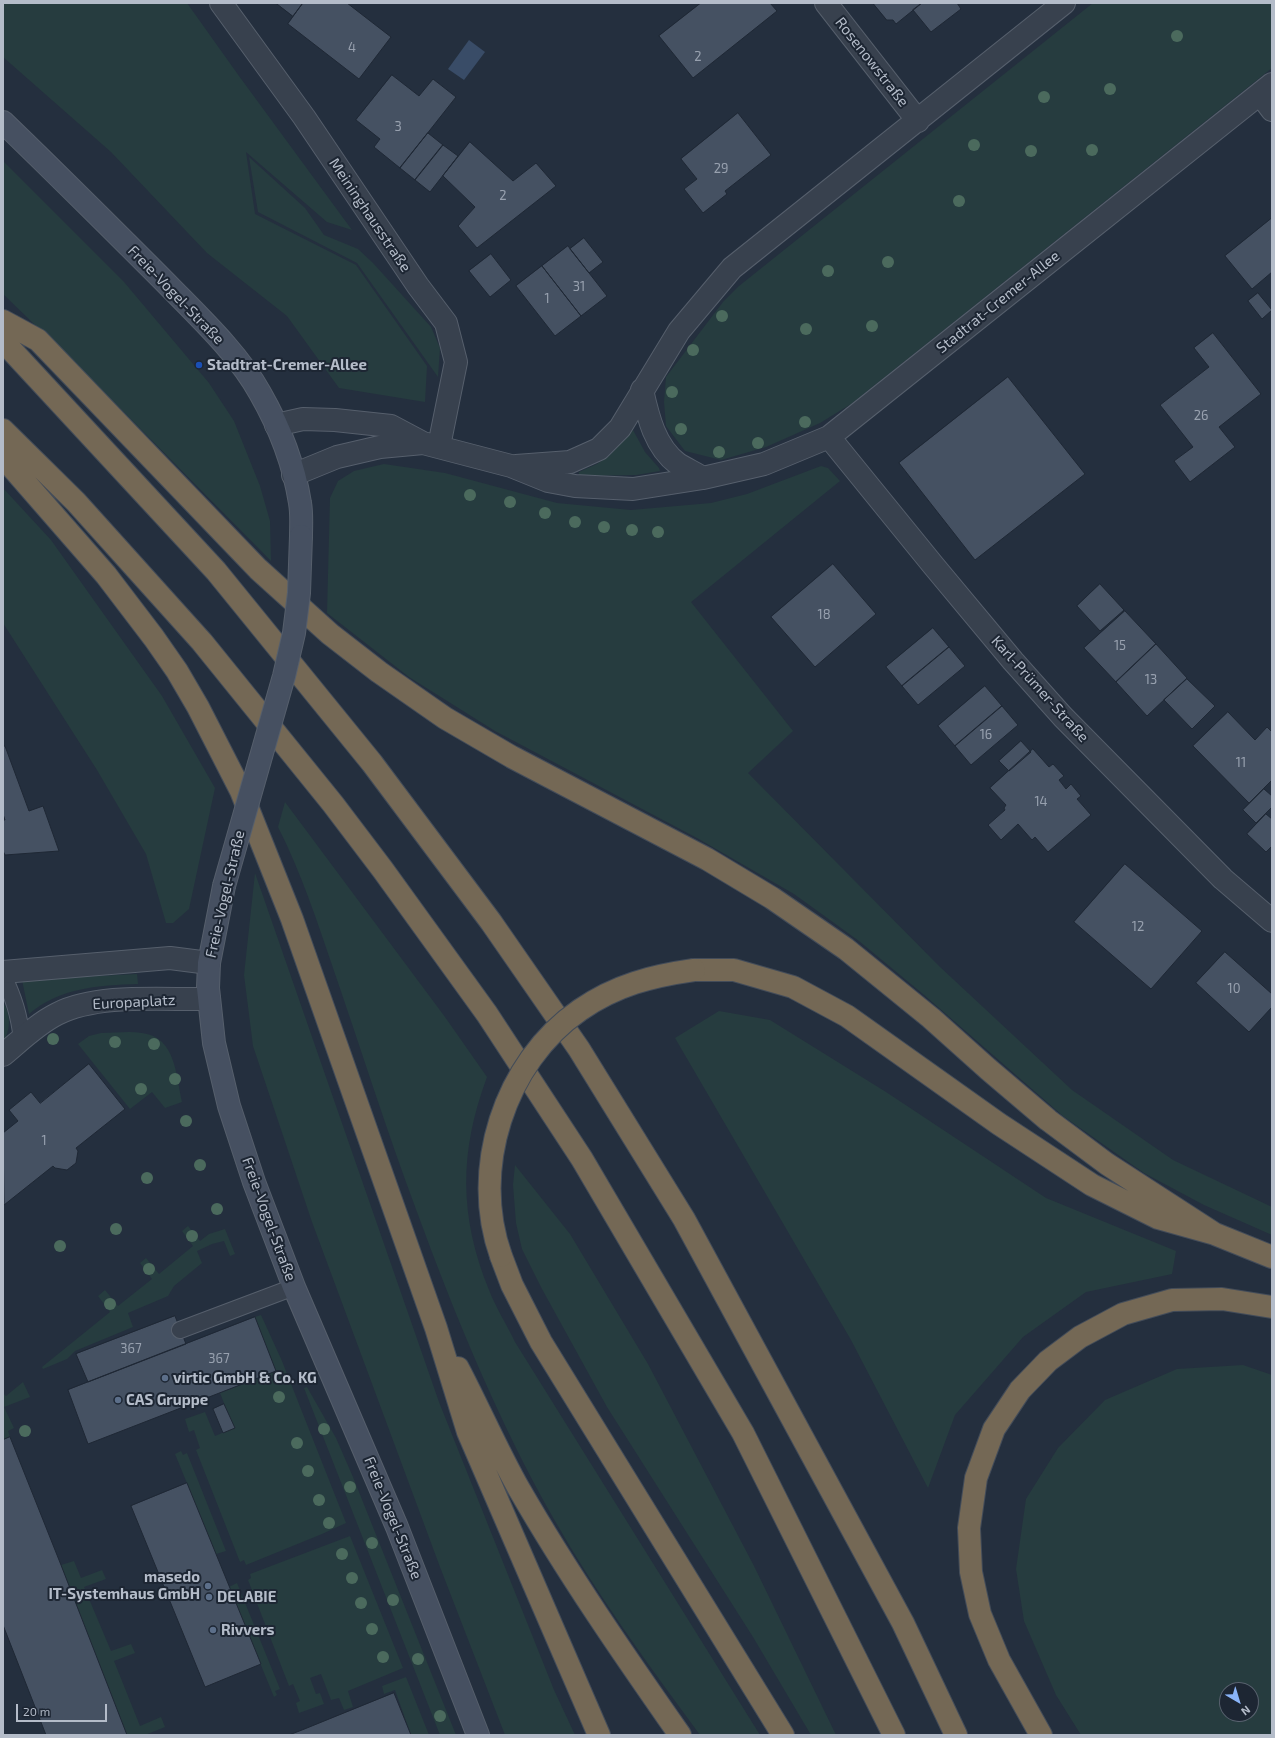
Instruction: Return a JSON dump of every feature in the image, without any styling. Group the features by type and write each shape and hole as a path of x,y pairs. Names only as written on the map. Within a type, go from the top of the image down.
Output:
{"highway":[{"path":"3,320 38,340 258,568 330,634 367,662 445,718 512,757 707,859 772,898 840,944 931,1018 988,1070 1048,1120 1107,1164 1215,1234"},
{"path":"3,341 216,571 343,727 428,836 491,922 579,1049 684,1219 903,1623 956,1735"},
{"path":"3,430 76,502 202,642 337,810 487,1014 582,1159 743,1433 894,1735"},
{"path":"3,457 106,575 154,638 177,671 198,707 241,791 290,912 436,1328 468,1432 599,1735"},
{"path":"783,1735 541,1342 512,1285 501,1256 492,1222 490,1173 495,1142 503,1110 514,1086 527,1064 540,1047 567,1020 580,1009 598,999 632,984 660,975 694,970 734,970 793,987 848,1016 999,1124 1092,1185 1158,1218 1215,1234 1272,1258"},
{"path":"1040,1735 999,1660 980,1614 971,1572 969,1528 976,1478 994,1429 1020,1390 1048,1361 1080,1337 1123,1314 1172,1300 1222,1299 1272,1307"},
{"path":"436,1328 472,1395 518,1488 631,1665 680,1735"}],"street":[{"name":"Meininghausstraße","path":"221,3 304,117 418,286 446,323 456,362 431,444"},
{"name":"Rosenowstraße","path":"826,3 918,121"},
{"name":"Stadtrat-Cremer-Allee","path":"511,466 570,462 599,449 620,428 679,331 732,268 1064,3"},
{"name":"Stadtrat-Cremer-Allee","path":"276,425 303,419 335,420 391,426 431,444 511,466 548,481 575,486 632,489 703,478 764,464 829,437 1268,96"},
{"name":"Freie-Vogel-Straße","path":"3,122 119,236 224,345 246,370 260,392 276,425 293,475 301,504 301,536 299,593 292,640 284,676 224,886 207,976 217,1064 229,1106 257,1189 294,1287 391,1513 478,1735"},
{"path":"642,390 648,417 662,448 678,464 703,478"},
{"name":"Karl-Prümer-Straße","path":"829,437 938,571 1063,717 1223,879 1272,921"},
{"name":"Stadtrat-Cremer-Allee","path":"293,475 337,457 380,447 431,444"},
{"path":"3,972 170,958 209,963"},
{"name":"Europaplatz","path":"3,1055 38,1026 55,1015 84,1004 125,1000 209,999"}],"lane":[{"path":"3,975 14,999 19,1015 22,1040"},
{"path":"180,1330 294,1287"}],"green space":[{"path":"3,3 187,3 352,230 327,222 246,152 255,214 356,265 427,366 425,402 339,388 287,316 207,253 111,152 3,57"},
{"path":"1093,3 1272,3 1272,68 851,404 820,423 766,447 721,460 685,451 666,426 664,402 666,377 723,302 739,286"},
{"path":"249,157 305,208 324,235 358,249 373,263 431,327 440,348 438,377 357,263 258,212"},
{"path":"3,161 124,282 209,383 234,421 260,486 270,521 271,561 100,388 3,294"},
{"path":"633,430 645,452 660,471 636,475 579,476 579,472 597,464 609,456"},
{"path":"384,464 445,473 557,503 631,510 711,503 747,494 821,466 828,468 840,481 691,602 793,731 748,773 939,966 1072,1090 1173,1160 1272,1207 1272,1235 1204,1205 1144,1173 1063,1116 923,994 859,941 794,894 697,838 495,731 409,677 327,613 330,498 338,481 354,471"},
{"path":"3,488 51,540 162,696 215,788 189,909 173,923 166,923 146,854 97,770 3,623"},
{"path":"285,802 445,1017 487,1077 471,1132 467,1158 466,1184 472,1236 479,1263 489,1290 515,1342 760,1735 700,1735 643,1657 571,1549 515,1446 463,1331 432,1252 395,1152 315,915 294,861 278,827"},
{"path":"255,873 439,1402 554,1690 575,1735 505,1735 440,1567 312,1222 253,1046 244,975"},
{"path":"137,974 138,984 109,985 66,993 53,998 29,1014 22,980"},
{"path":"3,1003 8,1013 9,1023 3,1043"},
{"path":"719,1011 770,1020 886,1092 1046,1198 1176,1251 1172,1274 1086,1292 1023,1337 955,1415 928,1488 851,1340 675,1038"},
{"path":"101,1033 142,1033 153,1036 162,1042 168,1050 176,1070 182,1102 165,1108 152,1092 130,1109 78,1044 89,1036"},
{"path":"515,1165 570,1234 648,1364 754,1566 836,1735 811,1735 753,1637 607,1407 542,1289 522,1249 516,1223 513,1185"},
{"path":"188,1226 200,1241 209,1234 225,1229 235,1254 230,1256 224,1241 212,1244 197,1251 202,1263 174,1286 168,1296 128,1313 133,1327 75,1351 67,1359 43,1369 42,1367 110,1312 98,1296 105,1290 118,1306 152,1279 140,1263 146,1258 159,1274 193,1246 182,1231"},
{"path":"261,1315 282,1361 346,1523 246,1565 244,1560 240,1562 196,1450 200,1448 194,1430 189,1432 185,1419 205,1412 215,1436 234,1428 220,1393 276,1371 255,1317"},
{"path":"1243,1365 1272,1375 1272,1735 1081,1735 1056,1695 1024,1621 1016,1569 1026,1499 1058,1448 1105,1400 1177,1369"},
{"path":"23,1382 30,1397 4,1407 14,1428 8,1431 10,1437 3,1440 3,1393 6,1396"},
{"path":"307,1387 336,1438 353,1477 456,1735 440,1735 304,1388"},
{"path":"181,1451 183,1455 187,1453 226,1551 216,1554 175,1454"},
{"path":"350,1536 403,1668 348,1691 353,1707 344,1710 339,1698 331,1700 321,1674 310,1678 316,1694 320,1693 324,1704 299,1713 296,1703 300,1701 293,1684 289,1686 248,1580 251,1578 250,1574"},
{"path":"74,1561 81,1578 102,1570 106,1579 84,1587 111,1651 131,1644 135,1653 114,1661 140,1726 161,1717 165,1727 145,1735 127,1735 61,1565"},
{"path":"237,1583 280,1689 275,1691 277,1695 274,1697 229,1587"},
{"path":"406,1677 429,1735 411,1735 395,1690 384,1694 382,1686"}],"water":[{"path":"469,40 485,52 464,80 448,69"}],"building":[{"path":"276,3 303,3 293,16"},
{"path":"303,3 347,3 391,37 359,79 288,24"},
{"path":"701,3 770,3 777,11 693,78 659,36"},
{"path":"873,3 922,3 896,24 893,20 887,20"},
{"path":"922,3 957,3 961,9 931,32 913,10"},
{"path":"392,75 419,96 433,79 456,97 400,168 374,147 380,139 356,120"},
{"path":"738,113 771,155 725,191 727,194 703,213 684,189 697,179 681,159"},
{"path":"428,133 443,145 415,180 400,168"},
{"path":"470,142 513,181 536,163 556,186 477,248 458,226 475,207 443,176"},
{"path":"443,145 458,156 430,192 415,180"},
{"path":"1272,218 1272,272 1252,289 1225,256"},
{"path":"584,238 603,262 589,273 570,249"},
{"path":"568,246 607,296 581,316 542,266"},
{"path":"491,254 511,280 490,297 469,271"},
{"path":"542,266 581,316 555,336 516,286"},
{"path":"1258,293 1272,310 1262,319 1248,301"},
{"path":"1213,333 1261,394 1219,427 1235,447 1190,482 1174,461 1193,447 1160,405 1209,367 1194,348"},
{"path":"1008,377 1085,474 975,560 899,463"},
{"path":"833,564 876,614 815,667 771,617"},
{"path":"1100,584 1124,610 1100,631 1077,606"},
{"path":"1125,611 1156,644 1116,682 1084,648"},
{"path":"933,628 949,647 902,686 886,667"},
{"path":"1156,644 1187,678 1147,716 1116,682"},
{"path":"949,647 965,666 918,705 902,686"},
{"path":"1187,679 1215,706 1192,729 1164,700"},
{"path":"985,686 1002,706 955,746 938,726"},
{"path":"1002,706 1018,725 971,765 955,746"},
{"path":"1228,712 1255,740 1267,727 1272,732 1272,780 1249,803 1193,746"},
{"path":"1021,741 1031,752 1009,771 999,761"},
{"path":"3,746 5,746 29,811 43,806 59,851 5,855 3,851 3,820 5,820 3,814"},
{"path":"1033,749 1049,767 1053,764 1064,776 1059,780 1066,789 1071,784 1081,796 1077,799 1091,815 1048,852 1035,837 1032,840 1018,824 1001,840 988,825 1005,810 1004,808 1006,805 990,788"},
{"path":"1264,789 1272,796 1272,807 1256,823 1243,810"},
{"path":"1266,814 1272,819 1272,846 1266,852 1247,834"},
{"path":"1125,864 1202,931 1151,989 1074,922"},
{"path":"1225,952 1272,994 1272,1007 1249,1032 1196,983"},
{"path":"89,1064 125,1109 76,1148 78,1151 76,1163 67,1170 55,1168 53,1166 4,1205 3,1133 18,1121 9,1110 31,1092 40,1103"},
{"path":"175,1316 186,1344 88,1382 76,1354"},
{"path":"255,1317 276,1371 88,1444 68,1390"},
{"path":"224,1404 235,1428 223,1433 213,1409"},
{"path":"10,1437 127,1735 46,1735 3,1625 3,1440"},
{"path":"187,1483 261,1664 205,1687 131,1506"},
{"path":"394,1693 411,1735 289,1735 302,1730"}],"place":[{"name":"Stadtrat-Cremer-Allee","path":"199,365"},
{"name":"virtic GmbH & Co. KG","path":"165,1378"},
{"name":"CAS Gruppe","path":"118,1400"},
{"name":"masedo IT-Systemhaus GmbH","path":"208,1586"},
{"name":"DELABIE","path":"209,1597"},
{"name":"Rivvers","path":"213,1630"}]}
